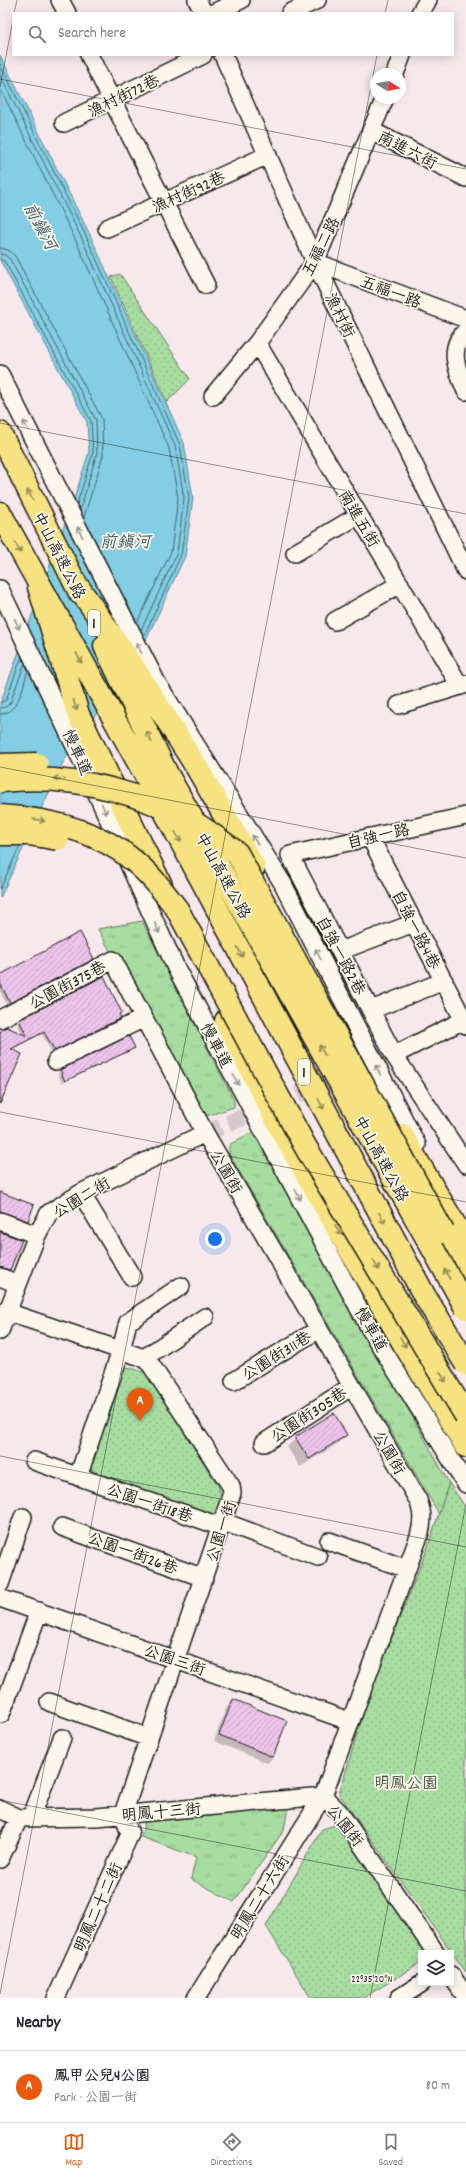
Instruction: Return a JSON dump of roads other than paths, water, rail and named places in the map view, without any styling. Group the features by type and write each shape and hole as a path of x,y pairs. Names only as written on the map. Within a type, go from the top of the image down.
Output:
{"highway":[{"name":"中山高速公路","path":"0,433 74,580 166,772 466,1308"},
{"name":"中山高速公路","path":"0,513 39,587 150,785 420,1288 466,1364"},
{"path":"74,580 134,668 204,779 265,886 356,1057 466,1244"},
{"path":"39,587 78,714 87,753 284,1135 404,1344 466,1446"},
{"path":"0,765 68,765 142,785 166,795 196,813 218,831 237,853 466,1273"},
{"path":"0,781 50,778 111,789 129,794 189,820 237,853"},
{"path":"0,816 50,822 107,843 133,860 152,878 177,908 305,1146 466,1416"},
{"path":"0,834 29,834 54,837 87,849 118,864 141,879 183,920"}],"street":[{"path":"197,0 203,12"},
{"path":"215,12 241,0"},
{"path":"292,12 317,0"},
{"path":"421,12 428,0"},
{"path":"90,56 206,285"},
{"name":"漁村街72巷","path":"64,123 201,56"},
{"name":"漁村街","path":"224,56 315,262 466,571"},
{"path":"397,68 402,56"},
{"name":"五福二路","path":"213,396 257,344 315,262 383,104"},
{"name":"南進六街","path":"372,130 466,178"},
{"name":"漁村街92巷","path":"107,228 268,155"},
{"name":"五福一路","path":"315,262 466,320"},
{"path":"466,331 459,337 455,350 455,365 466,391"},
{"name":"南進五街","path":"257,344 460,686 465,684"},
{"path":"0,374 157,683 282,882 413,1139 466,1225"},
{"path":"295,553 359,515"},
{"path":"335,621 400,584"},
{"name":"慢車道","path":"0,589 87,753 176,968 370,1329 466,1484"},
{"path":"399,705 465,684"},
{"name":"自強一路","path":"290,855 466,816"},
{"name":"自強一路4巷","path":"370,837 465,1022"},
{"name":"自強一路2巷","path":"290,855 394,1055 466,1164"},
{"path":"340,951 414,923"},
{"name":"公園街","path":"113,960 205,1133 422,1510 423,1524 349,1721 323,1796 339,1812 434,1950"},
{"name":"公園街375巷","path":"0,1019 113,960"},
{"path":"371,1010 444,981"},
{"path":"56,1061 144,1018"},
{"path":"394,1055 465,1022"},
{"name":"公園二街","path":"0,1331 37,1235 49,1213 81,1193 205,1133"},
{"path":"81,1193 132,1277"},
{"path":"0,1221 37,1235"},
{"path":"0,1277 18,1284"},
{"path":"78,1477 121,1350 128,1322 181,1286"},
{"path":"7,1312 144,1358 205,1317"},
{"name":"公園街311巷","path":"234,1381 319,1329"},
{"name":"公園一街","path":"123,1814 223,1525 232,1493 231,1486 151,1365 144,1358"},
{"name":"公園街305巷","path":"264,1443 352,1386"},
{"name":"公園一街18巷","path":"34,1461 318,1557"},
{"path":"0,1584 23,1517"},
{"name":"公園一街26巷","path":"62,1527 204,1578"},
{"path":"330,1541 407,1569"},
{"name":"公園三街","path":"0,1598 349,1721"},
{"path":"1,1714 39,1611"},
{"path":"49,1702 149,1738"},
{"path":"0,1859 25,1818 62,1738"},
{"name":"明鳳十三街","path":"0,1809 25,1818 123,1814 323,1796"},
{"name":"明鳳二十六街","path":"196,1998 323,1796"},
{"name":"明鳳二十二街","path":"56,1998 130,1834 123,1814"},
{"path":"454,1979 466,1997"},
{"path":"400,1998 418,1986"}],"water":[{"name":"前鎮河","path":"0,55 90,235 184,443 193,498 185,556 146,640 62,764 0,898 0,704 76,493 89,452 87,422 0,260"}],"tunnel":[{"path":"205,1133 394,1055"}],"place":[{"name":"鳳甲公兒4公園","path":"140,1421"}],"park label":[{"name":"明鳳公園","path":"406,1782"}]}
